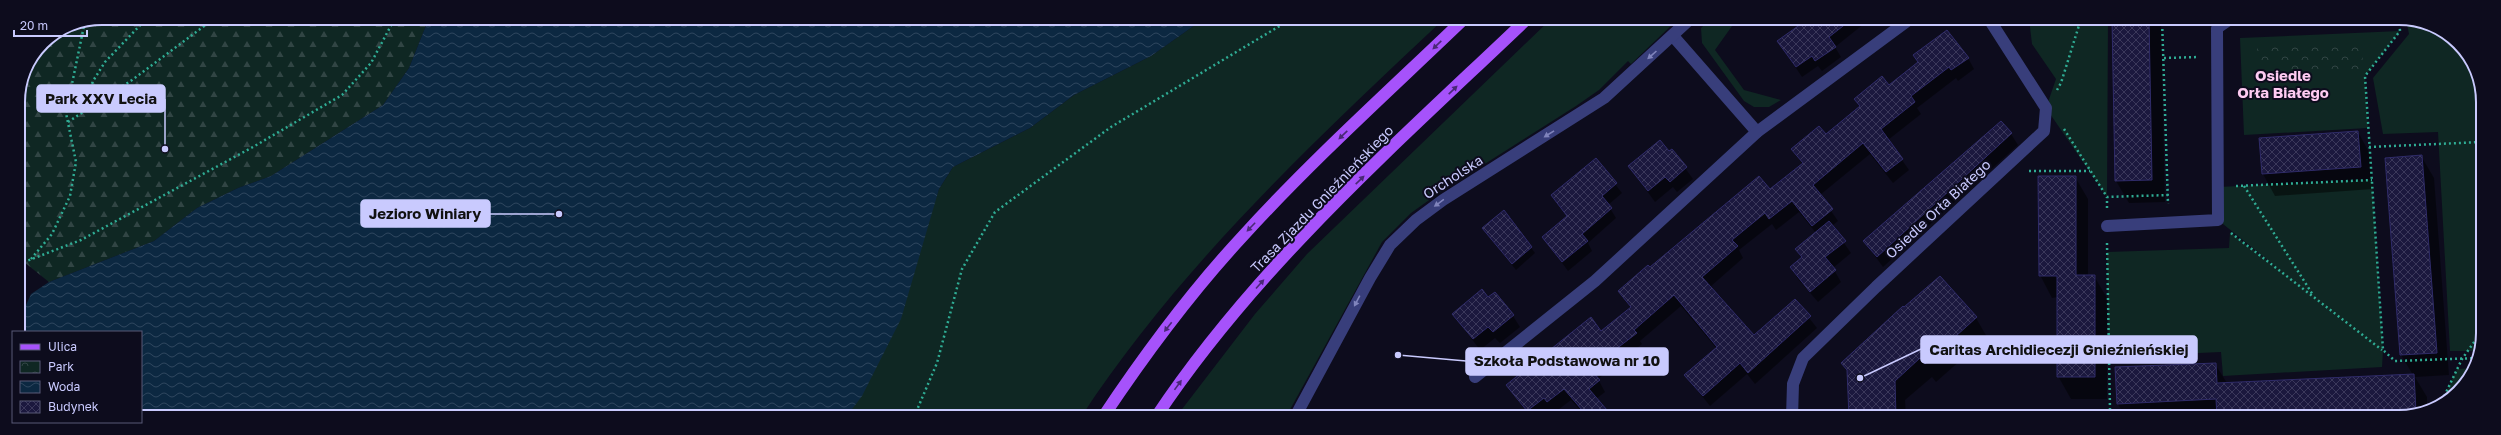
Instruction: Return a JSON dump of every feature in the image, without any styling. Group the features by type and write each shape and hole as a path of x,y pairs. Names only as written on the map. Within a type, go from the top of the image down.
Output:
{"main road":[{"name":"Trasa Zjazdu Gnieźnieńskiego","path":"1108,410 1144,357 1198,288 1241,237 1334,144 1458,25"},
{"name":"Trasa Zjazdu Gnieźnieńskiego","path":"1161,410 1203,352 1294,246 1343,196 1521,25"}],"street":[{"name":"Orcholska","path":"1300,410 1370,278 1390,245 1416,220 1444,200 1604,98 1683,25"},
{"path":"1475,377 1595,281 1757,132 1902,25"},
{"path":"1992,25 2046,108"},
{"path":"2107,226 2218,220 2217,28 2221,25"},
{"path":"1673,36 1757,132"},
{"name":"Osiedle Orła Białego","path":"1792,410 1793,384 1803,358 1876,287 2044,131 2046,108"}],"path":[{"path":"82,112 93,81 105,62 140,25"},
{"path":"68,122 132,80 206,25"},
{"path":"25,262 81,240 253,147 342,95 371,63 391,25"},
{"path":"917,410 937,363 962,269 994,212 1111,127 1281,25"},
{"path":"2079,25 2061,83 2046,108 2056,117 2107,197 2110,410"},
{"path":"2162,25 2168,222"},
{"path":"2383,350 2365,76 2400,31 2400,25"},
{"path":"31,259 52,234 70,196 76,162 66,113 84,27"},
{"path":"2164,58 2217,56"},
{"path":"2369,147 2476,142"},
{"path":"2001,171 2090,171"},
{"path":"2218,187 2372,180"},
{"path":"2243,186 2315,298"},
{"path":"2107,197 2168,195"},
{"path":"2218,220 2222,225 2383,350 2395,361 2472,358"},
{"path":"2445,395 2462,359 2475,340"}],"green space":[{"path":"97,25 426,25 409,68 383,105 271,176 238,188 197,208 154,241 49,282 25,263 25,102 26,87 35,63 51,44 59,38 87,26"},
{"path":"1195,25 1438,25 1298,158 1205,257 1161,308 1086,410 852,410 939,189 953,167 1030,128 1074,95 1151,56"},
{"path":"1545,25 1672,25 1631,64 1628,61 1599,90 1439,193 1411,213 1382,242 1290,410 1181,410 1255,314 1307,254"},
{"path":"1704,25 1733,25 1715,50 1744,90 1781,100 1769,107 1754,107 1744,101 1702,43 1701,28"},
{"path":"2030,25 2108,25 2107,197 2046,108 2056,79 2032,44"},
{"path":"2407,26 2414,26 2438,35 2446,41 2463,59 2475,87 2476,333 2473,351 2450,351 2438,132 2383,134 2373,78 2409,34"},
{"path":"2400,31 2365,76 2368,128 2244,135 2240,38"},
{"path":"2362,42 2363,70 2290,73 2290,64 2258,65 2257,46"},
{"path":"2372,180 2383,350 2382,367 2223,376 2221,352 2109,357 2107,252 2229,248 2230,232 2290,278 2218,220 2218,187"},
{"path":"2467,368 2460,380 2445,395 2457,369"}],"water":[{"path":"426,25 1195,25 1151,56 1074,95 1030,128 953,167 939,189 901,319 862,396 852,410 142,410 142,331 25,331 25,308 31,294 49,282 154,241 197,208 238,188 271,176 383,105 409,68"}],"building":[{"path":"1800,25 1844,25 1829,37 1836,47 1815,61 1812,56 1796,67 1777,41"},
{"path":"2112,25 2149,25 2152,180 2115,181"},
{"path":"1947,30 1969,58 1951,70 1949,67 1911,96 1915,102 1881,129 1903,159 1886,172 1863,143 1813,185 1833,209 1812,226 1792,201 1769,219 1765,213 1732,240 1738,246 1702,277 1754,335 1795,299 1811,316 1748,373 1740,363 1703,396 1684,375 1717,347 1674,295 1634,330 1637,333 1590,369 1600,380 1589,389 1607,410 1582,410 1564,389 1547,402 1544,398 1526,410 1506,385 1591,317 1601,331 1631,307 1618,291 1648,265 1650,267 1759,176 1770,189 1803,163 1791,149 1819,126 1826,134 1860,106 1854,99 1882,76 1889,85 1918,62 1913,55"},
{"path":"2001,121 2012,133 1877,257 1863,241"},
{"path":"2358,131 2361,167 2262,174 2259,138"},
{"path":"1660,140 1669,151 1672,149 1687,167 1670,182 1665,177 1648,191 1628,166"},
{"path":"2422,155 2437,353 2400,355 2385,158"},
{"path":"1596,158 1617,183 1602,196 1612,208 1582,234 1588,241 1562,262 1542,237 1567,216 1551,195"},
{"path":"2038,176 2076,176 2076,275 2095,275 2095,377 2057,377 2057,276 2039,276"},
{"path":"1504,210 1532,247 1512,264 1482,228"},
{"path":"1829,221 1846,241 1825,257 1836,270 1810,292 1790,267 1802,257 1795,249"},
{"path":"1940,276 1977,317 1925,364 1920,358 1895,381 1896,410 1849,410 1847,370 1841,363 1903,306 1904,307"},
{"path":"1482,289 1488,297 1495,292 1514,315 1493,332 1488,327 1473,339 1452,314"},
{"path":"2216,363 2217,383 2414,374 2416,408 2399,410 2217,410 2216,399 2117,404 2115,367"}],"place":[{"name":"Park XXV Lecia","path":"165,149"},
{"name":"Jezioro Winiary","path":"559,214"},
{"name":"Szkoła Podstawowa nr 10","path":"1398,355"},
{"name":"Caritas Archidiecezji Gnieźnieńskiej","path":"1860,378"}],"district":[{"name":"Osiedle Orła Białego","path":"2283,84"}]}
